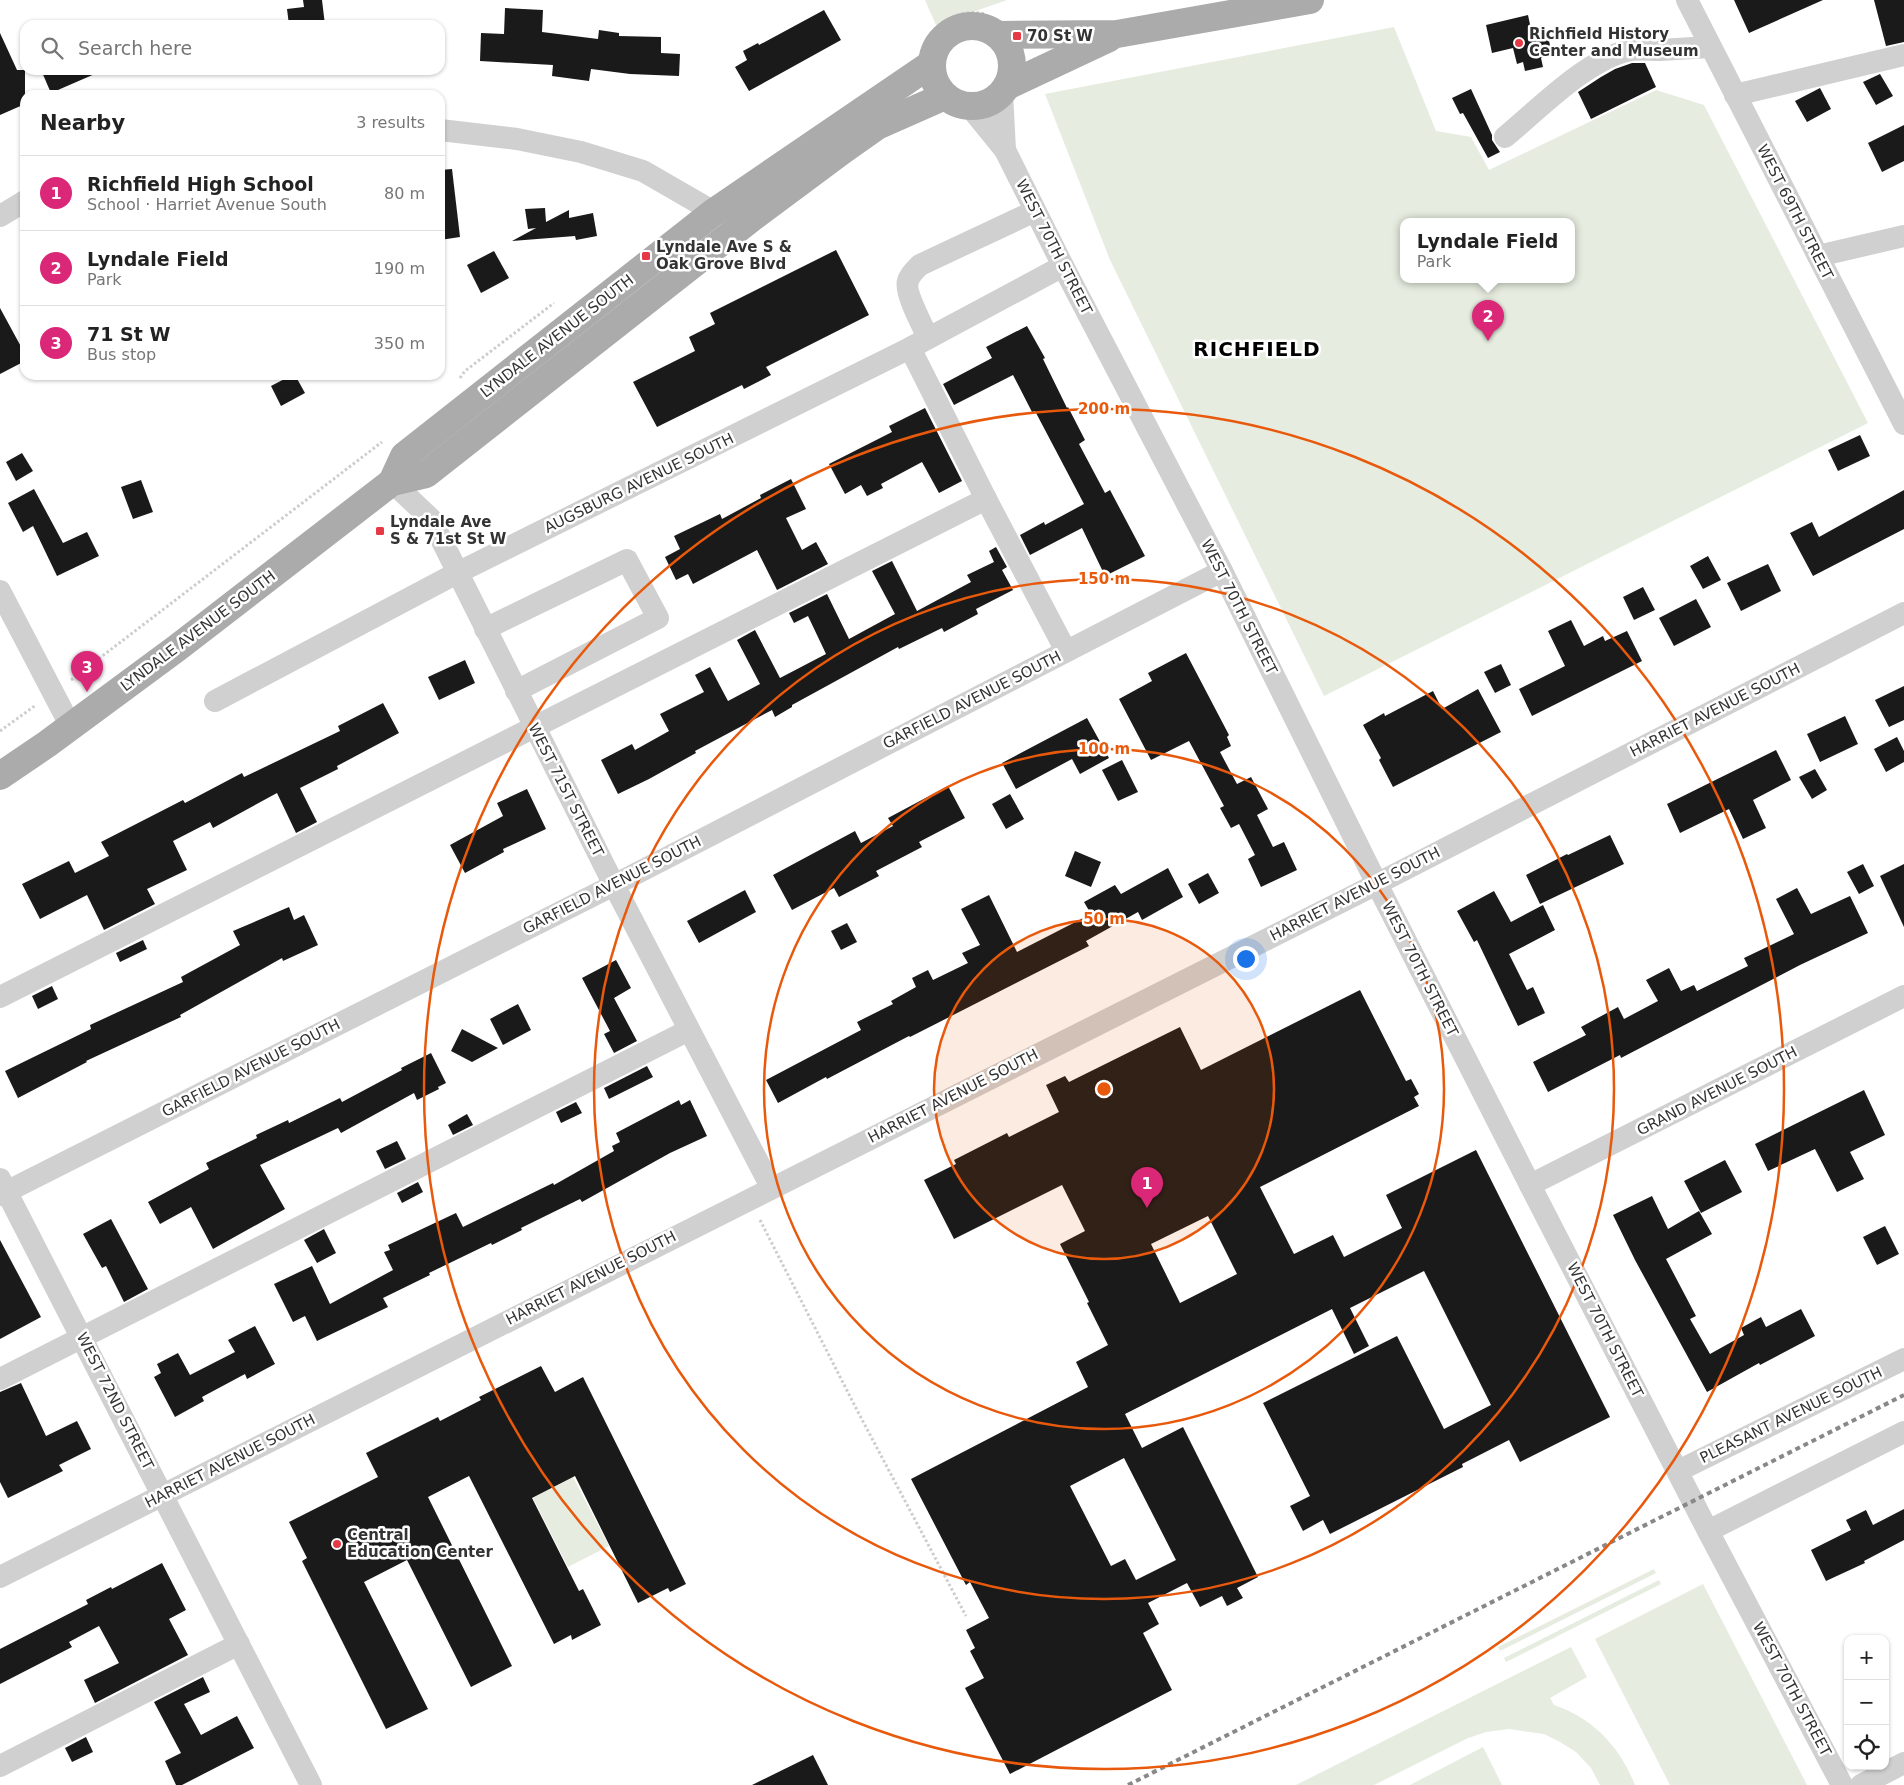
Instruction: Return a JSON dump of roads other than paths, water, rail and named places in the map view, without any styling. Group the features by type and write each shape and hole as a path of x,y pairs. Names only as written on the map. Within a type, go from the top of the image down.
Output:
{"main road":[{"path":"998,35 1117,34 1310,0"},
{"path":"1005,89 1012,72 1012,59 1007,46 998,35 981,27 962,26 950,31 940,40 934,51 931,64 932,76 937,87 944,96 956,104 970,106 983,105 995,99 1005,89 1117,34"},
{"name":"LYNDALE AVENUE SOUTH","path":"392,482 404,456 714,212 931,64"},
{"name":"LYNDALE AVENUE SOUTH","path":"0,776 71,727 392,482 426,474 753,217 877,126 944,96"}],"street":[{"name":"WEST 69TH STREET","path":"1687,0 1904,424"},
{"path":"1505,137 1566,86 1595,65 1613,56 1626,51 1643,49 1710,47"},
{"path":"1735,95 1904,55"},
{"name":"WEST 70TH STREET","path":"1005,89 1005,150"},
{"name":"WEST 70TH STREET","path":"970,106 1005,150 1063,266 1222,571 1377,884 1530,1185 1708,1531 1842,1785"},
{"path":"445,131 517,139 581,152 643,171 714,212 753,217"},
{"path":"0,216 20,204"},
{"path":"1035,211 920,265 910,275 907,283 919,343 986,499 1066,651"},
{"path":"1818,256 1904,236"},
{"name":"AUGSBURG AVENUE SOUTH","path":"215,701 457,573 919,343 1063,266"},
{"name":"WEST 71ST STREET","path":"392,482 431,519 614,885 771,1188"},
{"path":"0,997 986,499"},
{"path":"485,629 627,560 658,618 516,691"},
{"name":"GARFIELD AVENUE SOUTH","path":"2,1188 614,885 1222,571"},
{"path":"0,591 71,727"},
{"name":"HARRIET AVENUE SOUTH","path":"0,1577 1377,884 1904,613"},
{"name":"GRAND AVENUE SOUTH","path":"1530,1185 1904,996"},
{"path":"0,1379 689,1030"},
{"name":"WEST 72ND STREET","path":"2,1188 82,1337 311,1785"},
{"name":"PLEASANT AVENUE SOUTH","path":"1678,1471 1904,1359"},
{"path":"1708,1531 1904,1432"},
{"path":"0,1766 239,1644"},
{"path":"1861,1785 1904,1764"}],"railway":[{"path":"1128,1785 1904,1395"}],"place":[{"name":"70 St W","path":"1017,36"},
{"name":"Richfield History Center and Museum","path":"1519,43"},
{"name":"Lyndale Ave S & Oak Grove Blvd","path":"646,256"},
{"name":"Lyndale Field","path":"1488,341"},
{"name":"Lyndale Ave S & 71st St W","path":"380,531"},
{"name":"71 St W","path":"87,692"},
{"name":"Richfield High School","path":"1147,1208"},
{"name":"Central Education Center","path":"337,1544"}],"district":[{"name":"RICHFIELD","path":"1257,349"}]}
